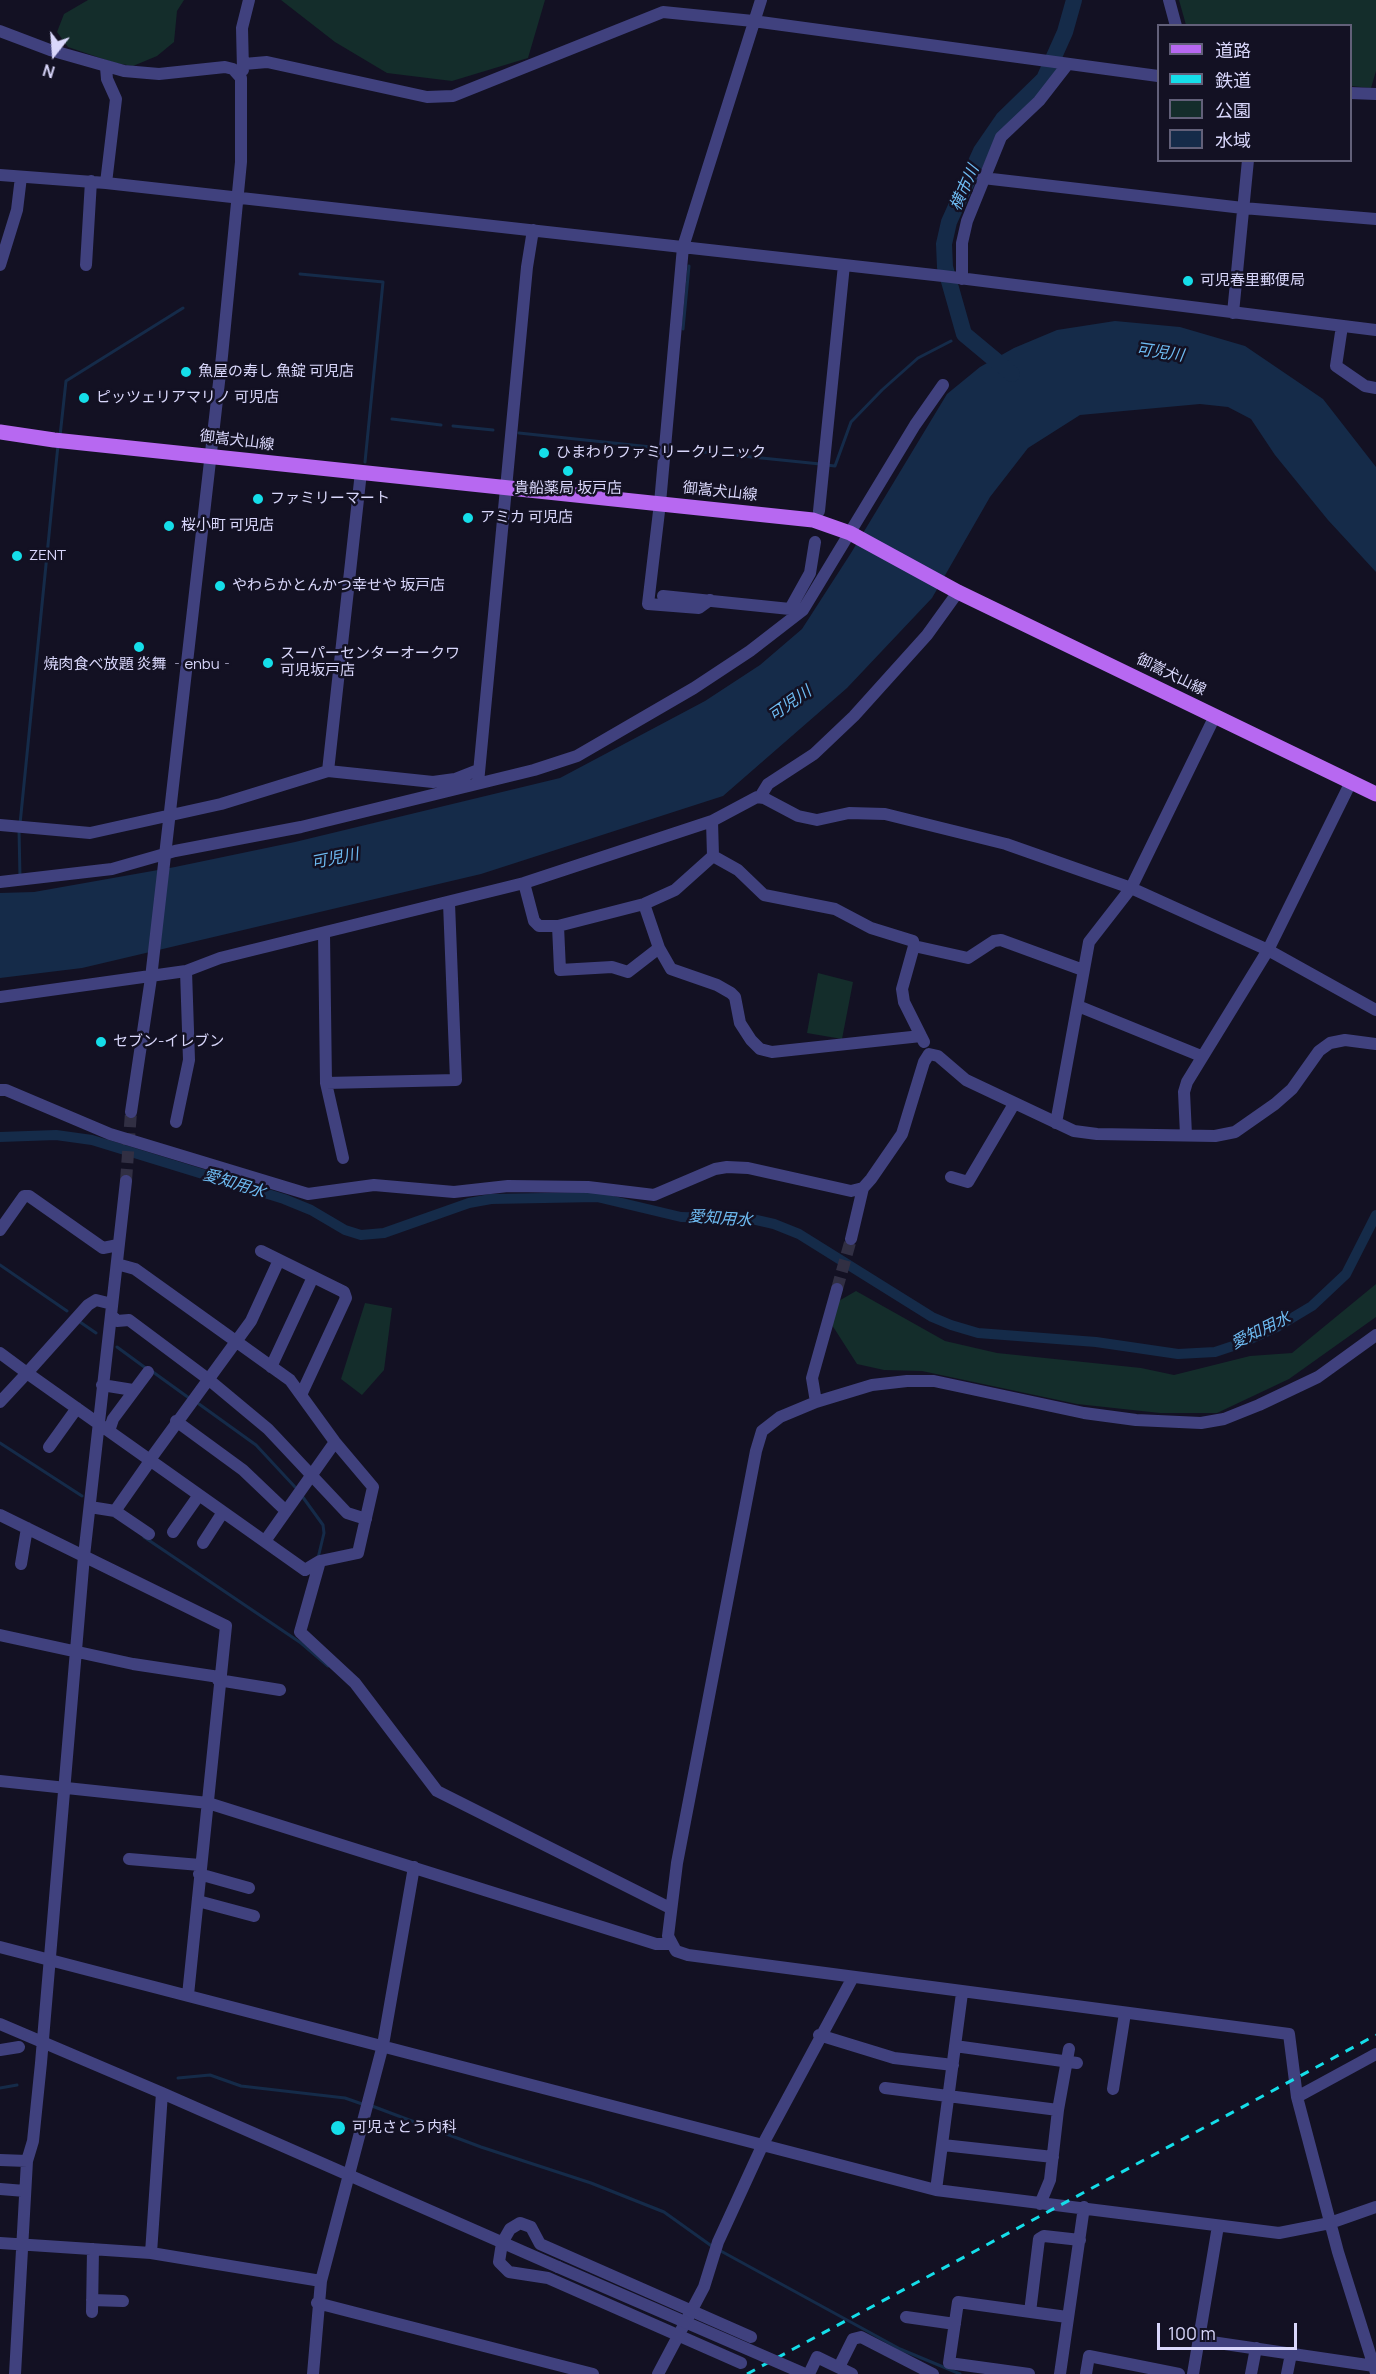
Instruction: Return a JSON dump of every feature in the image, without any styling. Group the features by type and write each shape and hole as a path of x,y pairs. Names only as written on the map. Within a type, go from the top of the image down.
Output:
{"main road":[{"name":"御嵩犬山線","path":"0,432 813,520 850,533 958,592 1376,794"}],"street":[{"path":"131,1112 151,978 238,198 242,136 242,28 249,0"},
{"path":"710,600 699,608 648,603 660,503 683,247 760,0"},
{"path":"1169,0 1175,24"},
{"path":"0,31 17,39 106,67 141,74 225,67 241,69 267,62 427,97 453,96 663,12 753,21 1041,62 1157,76"},
{"path":"962,279 962,243 983,178 1001,137 1040,101 1067,65"},
{"path":"106,67 107,79 116,99 106,183"},
{"path":"1352,93 1376,94"},
{"path":"1233,312 1248,162"},
{"path":"0,175 91,181 943,276 1376,330"},
{"path":"0,265 4,232 17,210 21,177"},
{"path":"983,178 1243,208 1376,219"},
{"path":"86,265 91,181"},
{"path":"478,776 527,267 533,230"},
{"path":"819,511 844,265"},
{"path":"1342,326 1336,366 1365,386 1376,388"},
{"path":"0,825 90,833 222,804 328,771 433,782 534,770 578,756 694,688 750,651 808,602 915,425 943,385"},
{"path":"328,771 361,472"},
{"path":"663,596 790,609 810,573 815,542"},
{"path":"0,997 151,978 186,971 220,958 524,883 712,821 760,797 768,784 813,754 854,716 927,635 958,592"},
{"path":"794,602 808,602"},
{"path":"1056,1123 1083,970 1094,933 1131,888 1215,716"},
{"path":"0,882 163,861 301,827 478,776"},
{"path":"1186,1135 1184,1092 1201,1056 1268,950 1352,782"},
{"path":"760,797 798,816 817,820 849,813 885,814 978,837 1131,888 1268,950 1376,1010"},
{"path":"524,883 534,921 539,926 558,926 644,904 675,891 713,856 712,821"},
{"path":"713,856 738,870 764,895 835,909 871,928 910,938 914,946 902,989 904,1002 929,1054 902,1134 863,1188 851,1239"},
{"path":"326,1083 456,1080 449,903"},
{"path":"644,904 659,948 671,969 717,985 735,997 740,1023 750,1040 760,1048 772,1052 921,1036"},
{"path":"558,926 560,970 612,967 628,972 659,948"},
{"path":"324,933 326,1083 343,1158"},
{"path":"914,946 968,958 994,941 1001,940 1083,970"},
{"path":"176,1122 189,1060 186,971"},
{"path":"1078,1006 1201,1056"},
{"path":"929,1054 938,1056 966,1080 1074,1131 1097,1134 1215,1136 1235,1131 1292,1089 1319,1051 1330,1043 1345,1040 1376,1044"},
{"path":"0,1090 110,1134 308,1194 374,1185 454,1192 508,1186 588,1187 654,1195 715,1169 727,1167 748,1168 851,1191 863,1188"},
{"path":"951,1177 968,1182 1014,1104"},
{"path":"15,2374 27,2161 33,2141 43,2043 84,1556 104,1427 102,1385 126,1182"},
{"path":"0,1230 24,1196 29,1196 103,1248 118,1245"},
{"path":"261,1251 344,1292 346,1298 301,1395"},
{"path":"115,1511 176,1421 251,1321 279,1260"},
{"path":"0,1353 305,1570 320,1561 358,1553 374,1487 334,1442 290,1380 135,1269 117,1264"},
{"path":"271,1367 314,1277"},
{"path":"816,1402 812,1378 837,1289"},
{"path":"0,1402 88,1305 96,1300 112,1310 117,1321 129,1320 254,1416 347,1513 366,1519"},
{"path":"1198,2340 1291,2354 1331,2368 1375,2370 1330,2223 1297,2097 1289,2034 962,1993 688,1955 676,1951 671,1944 668,1936 670,1908 756,1451 762,1431 780,1417 816,1402 872,1385 907,1381 934,1381 1095,1414 1136,1420 1201,1423 1224,1419 1318,1377 1376,1335"},
{"path":"104,1427 148,1372"},
{"path":"102,1385 133,1390"},
{"path":"49,1447 77,1408"},
{"path":"176,1421 243,1470 286,1511"},
{"path":"265,1541 334,1442"},
{"path":"173,1532 199,1495"},
{"path":"90,1507 115,1511 149,1534"},
{"path":"203,1543 224,1512"},
{"path":"0,1515 226,1626 188,1995"},
{"path":"21,1564 27,1528"},
{"path":"320,1561 300,1632 355,1683 437,1791 670,1908"},
{"path":"0,1635 134,1664 280,1690"},
{"path":"0,1782 208,1803 656,1944 671,1944"},
{"path":"129,1859 200,1870 249,1888"},
{"path":"314,2374 317,2303 321,2281 383,2045 414,1867"},
{"path":"198,1902 254,1916"},
{"path":"0,1947 936,2190 1279,2233 1330,2223 1376,2208"},
{"path":"658,2374 692,2312 718,2242 762,2144 819,2035 852,1978"},
{"path":"936,2190 962,1993"},
{"path":"1113,2089 1125,2013"},
{"path":"0,2025 162,2093 348,2177 805,2374"},
{"path":"819,2035 894,2058 953,2065"},
{"path":"955,2046 1071,2058 1058,2110 1050,2180 1040,2204"},
{"path":"0,2050 19,2047"},
{"path":"1297,2097 1376,2054"},
{"path":"885,2088 949,2098 1058,2110"},
{"path":"151,2253 162,2093"},
{"path":"942,2145 1053,2157"},
{"path":"0,2160 27,2161"},
{"path":"0,2189 25,2191"},
{"path":"1060,2374 1084,2207"},
{"path":"741,2363 548,2278 510,2272 499,2262 502,2243 510,2229 520,2223 531,2228 540,2244 751,2337"},
{"path":"1193,2374 1218,2226"},
{"path":"1030,2312 1039,2239 1044,2236 1080,2240"},
{"path":"0,2243 151,2253 321,2281"},
{"path":"93,2249 92,2306 123,2301"},
{"path":"1029,2374 949,2363 958,2302 1067,2317"},
{"path":"317,2303 593,2374"},
{"path":"906,2317 955,2324"},
{"path":"839,2367 853,2339 861,2337 933,2374"},
{"path":"1251,2374 1256,2348"},
{"path":"1287,2374 1291,2354"},
{"path":"1086,2374 1089,2356 1179,2374"},
{"path":"809,2374 817,2358 852,2374"}],"green space":[{"path":"88,0 184,0 177,11 174,42 157,56 133,66 115,63 68,47 57,32 64,14"},
{"path":"281,0 545,0 528,58 452,81 387,73 335,42"},
{"path":"1179,0 1376,0 1376,71 1371,88 1352,86 1352,24 1186,24"},
{"path":"818,973 853,982 842,1039 807,1033"},
{"path":"1376,1284 1376,1317 1289,1379 1217,1413 1160,1413 1077,1404 922,1371 884,1370 857,1364 832,1325 837,1302 856,1291 945,1341 997,1353 1141,1368 1174,1375 1250,1356 1292,1353"},
{"path":"365,1303 392,1308 384,1370 362,1395 341,1379"}],"water":[{"name":"可児川","path":"1115,321 1180,327 1245,346 1323,399 1376,467 1376,572 1328,520 1275,455 1251,419 1228,407 1200,404 1080,415 1028,448 990,497 932,598 847,688 723,796 481,874 82,968 0,978 0,893 34,892 175,867 295,842 560,778 705,701 760,665 802,629 947,394 980,367 1014,348 1057,330"}],"waterway":[{"name":"横市川","path":"1012,374 964,334 945,267 944,244 949,222 981,151 1003,119 1044,79 1065,32 1074,0"},
{"path":"683,329 689,266"},
{"path":"300,274 383,282 365,462"},
{"path":"60,436 66,381 183,308"},
{"name":"横市川","path":"960,336 964,334"},
{"path":"826,465 835,466 851,422 882,390 918,358 951,341"},
{"path":"392,419 441,425"},
{"path":"453,426 493,430"},
{"path":"519,433 651,447"},
{"path":"20,824 58,445"},
{"path":"684,450 820,464"},
{"path":"19,830 20,877"},
{"name":"愛知用水","path":"0,1137 56,1135 92,1140 284,1199 311,1210 345,1230 361,1235 384,1233 469,1203 491,1199 597,1197 681,1217 752,1219 774,1224 799,1234 932,1317 951,1325 978,1333 1096,1342 1178,1354 1215,1352 1242,1343 1277,1327 1312,1306 1346,1274 1376,1215"},
{"path":"0,1265 67,1311"},
{"path":"80,1322 96,1333"},
{"path":"117,1347 147,1369"},
{"path":"153,1372 189,1398"},
{"path":"199,1404 256,1445 295,1487"},
{"path":"0,1443 82,1496"},
{"path":"302,1496 323,1525 324,1533 318,1558"},
{"path":"144,1537 301,1643 328,1666"},
{"path":"178,2078 210,2075 241,2086 345,2098 365,2105"},
{"path":"0,2088 17,2085"},
{"path":"372,2106 481,2147 591,2183 664,2212 713,2247"},
{"path":"719,2250 900,2349 960,2374"}],"tunnel":[{"path":"126,1181 131,1112"},
{"path":"837,1289 851,1239"}],"railway":[{"path":"747,2374 1376,2035"}],"place":[{"name":"可児春里郵便局","path":"1188,281"},
{"name":"魚屋の寿し 魚錠 可児店","path":"186,372"},
{"name":"ピッツェリアマリノ 可児店","path":"84,398"},
{"name":"ひまわりファミリークリニック","path":"544,453"},
{"name":"貴船薬局 坂戸店","path":"568,471"},
{"name":"ファミリーマート","path":"258,499"},
{"name":"アミカ 可児店","path":"468,518"},
{"name":"桜小町 可児店","path":"169,526"},
{"name":"ZENT","path":"17,556"},
{"name":"やわらかとんかつ幸せや 坂戸店","path":"220,586"},
{"name":"焼肉食べ放題 炎舞 ‐enbu‐","path":"139,647"},
{"name":"スーパーセンターオークワ 可児坂戸店","path":"268,663"},
{"name":"セブン-イレブン","path":"101,1042"},
{"name":"可児さとう内科","path":"338,2128"}]}
